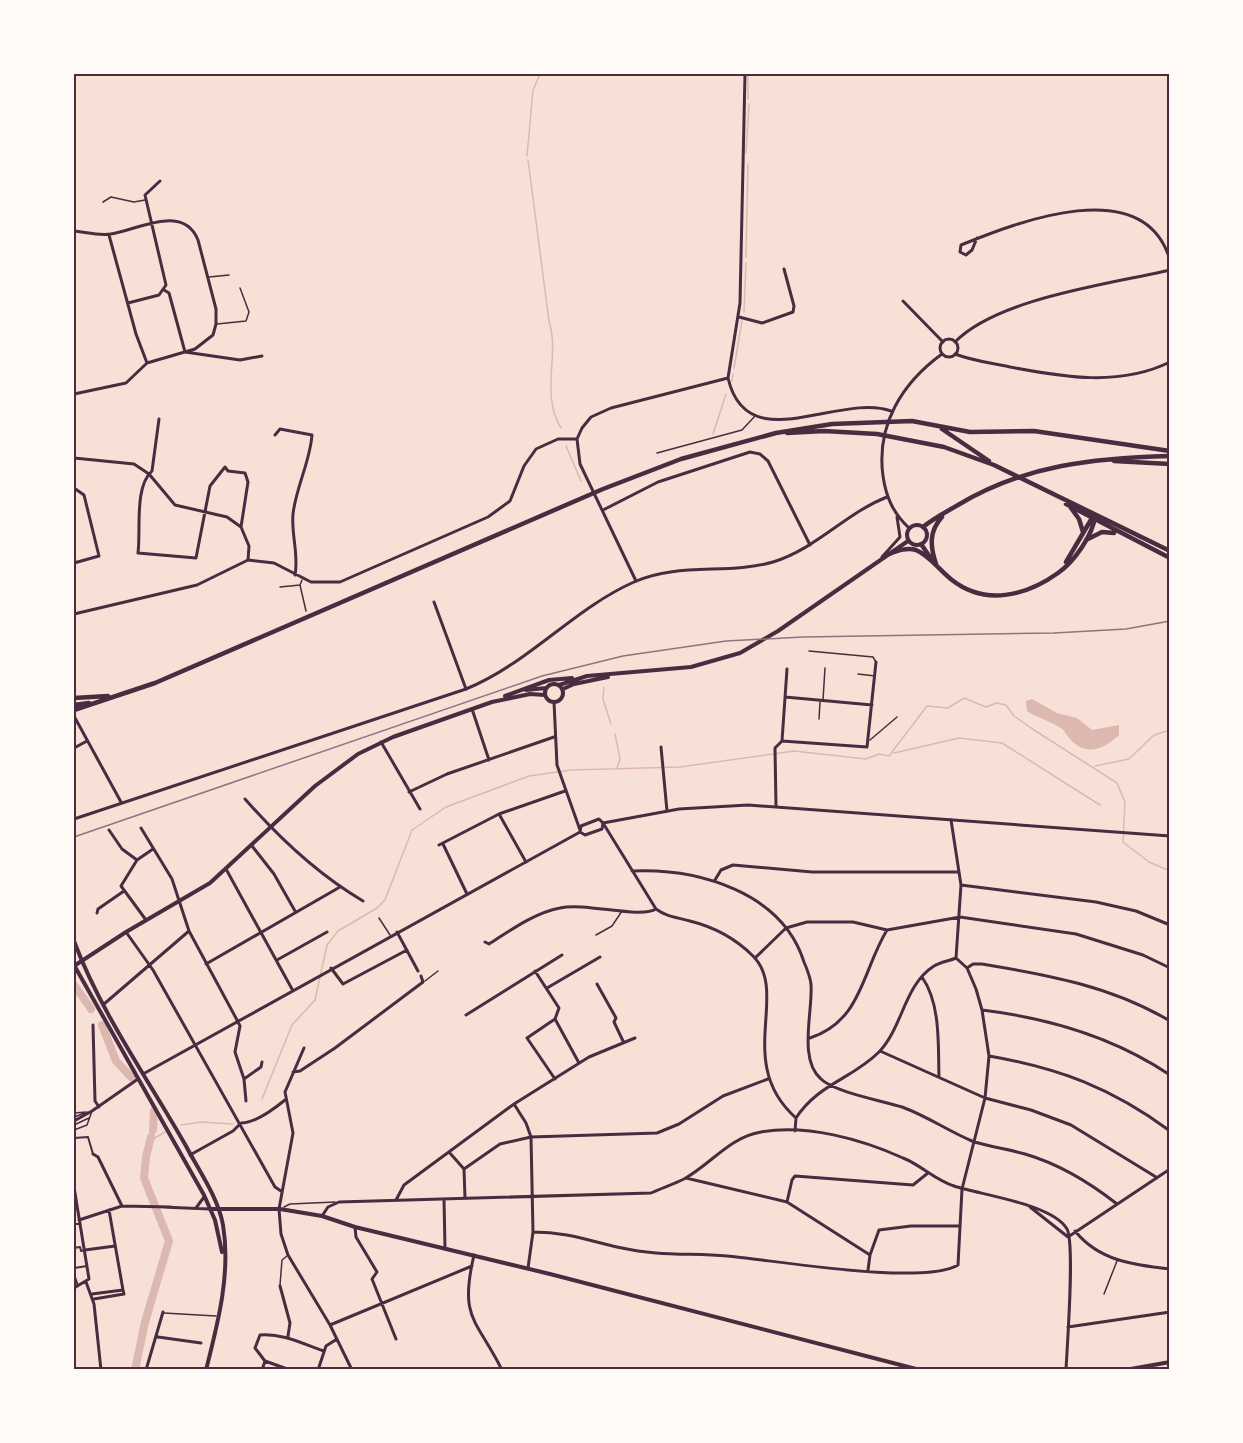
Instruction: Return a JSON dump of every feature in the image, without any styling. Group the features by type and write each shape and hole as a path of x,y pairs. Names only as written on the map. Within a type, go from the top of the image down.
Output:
{"highway":[{"path":"75,704 125,694 318,614 587,495 681,459 767,435 817,426 895,421 927,423 970,432 1034,431 1170,451"},
{"path":"927,423 959,438 1000,469 1094,517 1134,542"},
{"path":"767,435 824,431 891,435 944,447 994,465"},
{"path":"923,527 992,486 1023,474 1087,460 1170,456"},
{"path":"1087,460 1170,464"},
{"path":"1043,491 1069,506 1170,551"},
{"path":"1069,506 1079,519 1083,532"},
{"path":"937,567 932,552 932,535 938,522 951,509"},
{"path":"1052,577 1068,560 1094,517"},
{"path":"889,554 904,549 916,550 968,590 992,596 1029,591 1066,567 1083,542 1094,517"},
{"path":"1083,542 1092,535 1106,532 1170,558"},
{"path":"921,544 937,567"},
{"path":"75,704 125,694"}],"main road":[{"path":"914,525 923,527 927,536 921,544 914,545 908,541 909,528 914,525"},
{"path":"563,689 584,681 706,664 759,644 908,541"},
{"path":"224,1259 210,1209 203,1193 74,965 178,902 226,869 337,767 381,742 549,680 627,674"},
{"path":"559,685 579,678"},
{"path":"505,696 546,688 554,683 563,689"},
{"path":"545,695 546,688"},
{"path":"492,702 530,694 545,695 554,702 562,698 563,689"},
{"path":"74,941 81,962 104,1005 190,1155 218,1209 223,1229 224,1284 206,1370"},
{"path":"203,1193 209,1189"},
{"path":"210,1209 279,1209 322,1216 355,1227 528,1268 920,1370"},
{"path":"1125,1370 1170,1362"}],"street":[{"path":"745,74 739,317 728,378 735,398 755,416 775,420 871,407 891,411"},
{"path":"128,303 159,295 164,290 166,279 145,195 160,181"},
{"path":"977,238 970,252 966,255 960,252 961,245 977,238 1022,222 1068,213 1099,210 1118,212 1137,217 1147,224 1162,242 1170,260"},
{"path":"74,231 109,235 152,223 178,222 195,233 208,277 216,324 213,335 195,349 147,363 126,383 74,394"},
{"path":"109,235 136,334 147,363"},
{"path":"739,317 762,323 793,312 784,270"},
{"path":"955,342 968,331 1006,311 1076,291 1170,270"},
{"path":"164,290 169,293 184,352"},
{"path":"903,301 943,342"},
{"path":"74,323 74,374"},
{"path":"956,354 958,348 955,342 950,340 943,342 940,347 942,354 948,357 956,354 1024,369 1092,379 1143,372 1170,362"},
{"path":"184,352 240,360 262,356"},
{"path":"879,560 900,537 900,527 887,496 881,446 891,411 918,374 942,354"},
{"path":"636,581 580,464 577,439 591,417 604,411 728,378"},
{"path":"159,419 152,471 149,474 138,514 141,537 138,553 196,558 210,486 225,467 228,471 245,474 248,482 241,526 249,546 248,560"},
{"path":"74,427 74,480"},
{"path":"275,435 280,429 312,435 309,459 293,511 297,564 295,575"},
{"path":"74,614 197,585 248,560 274,563 302,579 320,584 340,582 488,517 510,501 524,466 536,449 558,439 577,439"},
{"path":"603,510 638,490 684,471 750,452 760,454 768,461 810,545"},
{"path":"74,458 134,464 149,474 175,505 227,517 241,526"},
{"path":"74,488 84,495 99,556 74,563"},
{"path":"74,819 466,689 499,672 602,600 636,581 680,571 763,564 787,557 887,496"},
{"path":"896,515 909,528"},
{"path":"434,602 466,689"},
{"path":"782,741 864,748 869,740 876,662"},
{"path":"776,806 774,758 775,748 782,741 787,669"},
{"path":"785,697 872,705"},
{"path":"554,702 557,765 564,791 580,832 585,835 602,829 603,823"},
{"path":"472,709 489,760"},
{"path":"74,716 121,802"},
{"path":"409,792 447,774 554,737"},
{"path":"74,748 87,741"},
{"path":"381,742 420,809"},
{"path":"661,747 667,811"},
{"path":"467,894 441,845 499,814 564,791"},
{"path":"245,800 284,842 363,902"},
{"path":"603,823 667,811 776,806 1170,836"},
{"path":"499,814 526,862"},
{"path":"580,832 581,826 599,819 656,909 667,917 708,926 726,934 755,958 763,972 767,989 763,1056 768,1079 786,1109 796,1118"},
{"path":"951,820 961,885 956,958"},
{"path":"141,828 172,879 189,931 240,1026 235,1052 244,1079 246,1101"},
{"path":"109,830 122,849 137,860"},
{"path":"74,1121 99,1107 144,1073 292,989 580,832"},
{"path":"252,846 274,874 295,911"},
{"path":"146,920 124,891 122,882 137,860 153,849"},
{"path":"715,880 721,870 733,865 812,872 959,872"},
{"path":"226,869 292,989"},
{"path":"632,871 666,872 715,880 756,900 786,928 799,946 811,981 810,1038 807,1055 813,1071 830,1085 904,1108 974,1142 1024,1153 1054,1164 1080,1177 1117,1203"},
{"path":"961,885 1096,902 1136,911 1170,925"},
{"path":"206,964 295,911 341,887"},
{"path":"97,913 98,909 124,891"},
{"path":"485,942 489,944 536,916 559,908 595,906 640,914 656,909"},
{"path":"755,958 786,928 807,922 833,921 887,930 960,917 1039,927 1086,937 1143,955 1170,968"},
{"path":"810,1038 826,1033 838,1024 852,1007 887,930"},
{"path":"104,1005 189,931"},
{"path":"126,932 150,966 241,1123 275,1187 282,1192"},
{"path":"277,960 327,932"},
{"path":"397,932 418,971"},
{"path":"331,968 341,983 346,983 406,950"},
{"path":"466,1015 562,955"},
{"path":"547,988 600,957"},
{"path":"533,1232 579,1236 622,1248 654,1252 727,1256 895,1273 958,1265 962,1189 985,1098 989,1056 982,1010 967,968 956,958"},
{"path":"795,1131 796,1118 806,1102 862,1067 880,1051 922,977 934,966 956,958"},
{"path":"967,968 973,964 982,964 1065,979 1107,990 1170,1021"},
{"path":"535,970 559,1008 555,1019 527,1038 555,1079"},
{"path":"293,1072 320,1059 423,982 421,976"},
{"path":"922,977 928,986 938,1031 939,1077"},
{"path":"597,984 616,1018 614,1022 623,1041"},
{"path":"982,1010 1030,1018 1090,1035 1141,1058 1170,1075"},
{"path":"555,1019 579,1063"},
{"path":"93,1025 95,1101 99,1107"},
{"path":"396,1200 404,1185 514,1104 579,1063 623,1041 635,1038"},
{"path":"304,1048 286,1087 286,1099 293,1133 279,1209 281,1234 288,1255 330,1325 352,1370"},
{"path":"880,1051 985,1098 1031,1110 1071,1125 1156,1177"},
{"path":"989,1056 1038,1064 1108,1091 1143,1111 1170,1131"},
{"path":"244,1079 261,1067 262,1062"},
{"path":"464,1169 500,1144 531,1137 657,1133 679,1124 707,1103 768,1079"},
{"path":"190,1155 233,1131 241,1123 247,1123 276,1108 286,1099"},
{"path":"514,1104 526,1123 531,1137 533,1232 528,1268"},
{"path":"322,1216 328,1207 339,1202 651,1193 686,1178 729,1145 750,1135 795,1131 832,1135 905,1158 928,1173 962,1189 1036,1207 1064,1226 1068,1237 1070,1257 1066,1370"},
{"path":"74,1138 88,1137 93,1154 98,1157 122,1206"},
{"path":"449,1152 464,1169 465,1198"},
{"path":"1068,1237 1170,1168"},
{"path":"787,1202 795,1176 913,1185 928,1173"},
{"path":"686,1178 787,1202 870,1255"},
{"path":"74,1187 89,1279 76,1287 74,1274"},
{"path":"196,1208 203,1193"},
{"path":"444,1199 445,1248"},
{"path":"74,1224 122,1206 210,1209"},
{"path":"1030,1207 1068,1237"},
{"path":"93,1299 124,1294 109,1210"},
{"path":"868,1270 876,1232 882,1228 960,1226"},
{"path":"355,1227 356,1238 377,1272 372,1279 396,1339"},
{"path":"1075,1231 1095,1250 1117,1260 1170,1269"},
{"path":"74,1248 80,1247 81,1251 85,1251 115,1246"},
{"path":"474,1255 468,1308 476,1327 502,1370"},
{"path":"74,1268 87,1266"},
{"path":"330,1325 472,1266"},
{"path":"86,1282 93,1299 100,1343 101,1370"},
{"path":"280,1286 290,1323 288,1337"},
{"path":"91,1294 123,1290"},
{"path":"146,1370 158,1336 163,1312"},
{"path":"1068,1327 1170,1312"},
{"path":"290,1370 265,1361 256,1351 258,1338 267,1334 288,1337 324,1351"},
{"path":"158,1336 201,1343"},
{"path":"318,1370 324,1351 330,1342 337,1339"},
{"path":"262,1370 265,1361"}],"lane":[{"path":"103,202 111,197 134,202 146,200"},
{"path":"208,277 229,275"},
{"path":"216,324 246,321 249,312 240,288"},
{"path":"657,453 742,430 755,416"},
{"path":"302,579 300,585 306,611"},
{"path":"280,587 300,585"},
{"path":"809,651 873,657 876,662"},
{"path":"819,719 825,668"},
{"path":"858,674 875,676"},
{"path":"869,740 897,717"},
{"path":"1083,835 1084,829"},
{"path":"596,935 612,926 623,910"},
{"path":"379,918 390,936"},
{"path":"423,982 438,971"},
{"path":"74,1113 91,1112 87,1125 74,1130"},
{"path":"74,1121 91,1117"},
{"path":"279,1209 290,1204 339,1202"},
{"path":"280,1286 282,1260 288,1255"},
{"path":"1104,1294 1117,1260"},
{"path":"163,1312 219,1316"}],"shaded area":[{"path":"1032,699 1057,713 1077,718 1092,730 1119,725 1119,735 1097,749 1085,749 1071,740 1061,728 1027,711 1026,701"}],"waterway":[{"path":"527,156 533,90 540,74"},
{"path":"748,74 748,99"},
{"path":"746,153 749,104"},
{"path":"528,160 552,334 552,402 561,428"},
{"path":"746,257 748,164"},
{"path":"744,312 746,263"},
{"path":"734,368 742,321"},
{"path":"732,381 733,374"},
{"path":"713,434 726,394"},
{"path":"566,446 581,481"},
{"path":"604,687 603,699 611,724"},
{"path":"262,1099 292,1025 315,1000 327,945 338,931 377,908 385,900 412,830 446,807 529,776 571,770 680,767 794,751 866,759 879,754 889,756 927,706 948,708 964,698 986,707 997,703 1006,705 1014,716 1117,783 1125,802 1123,842 1149,862 1170,871"},
{"path":"1095,766 1129,759 1154,735 1170,730"},
{"path":"615,734 620,759 617,768"},
{"path":"894,753 959,738 1002,743 1100,805"},
{"path":"75,986 91,1009"},
{"path":"102,1025 116,1061 132,1078"},
{"path":"153,1130 154,1111"},
{"path":"181,1125 201,1122 233,1124"},
{"path":"150,1141 165,1132"},
{"path":"135,1370 145,1322 169,1241 144,1178 151,1137"}],"railway":[{"path":"74,837 542,676 623,656 726,641 803,637 1054,633 1126,629 1170,621"}]}
